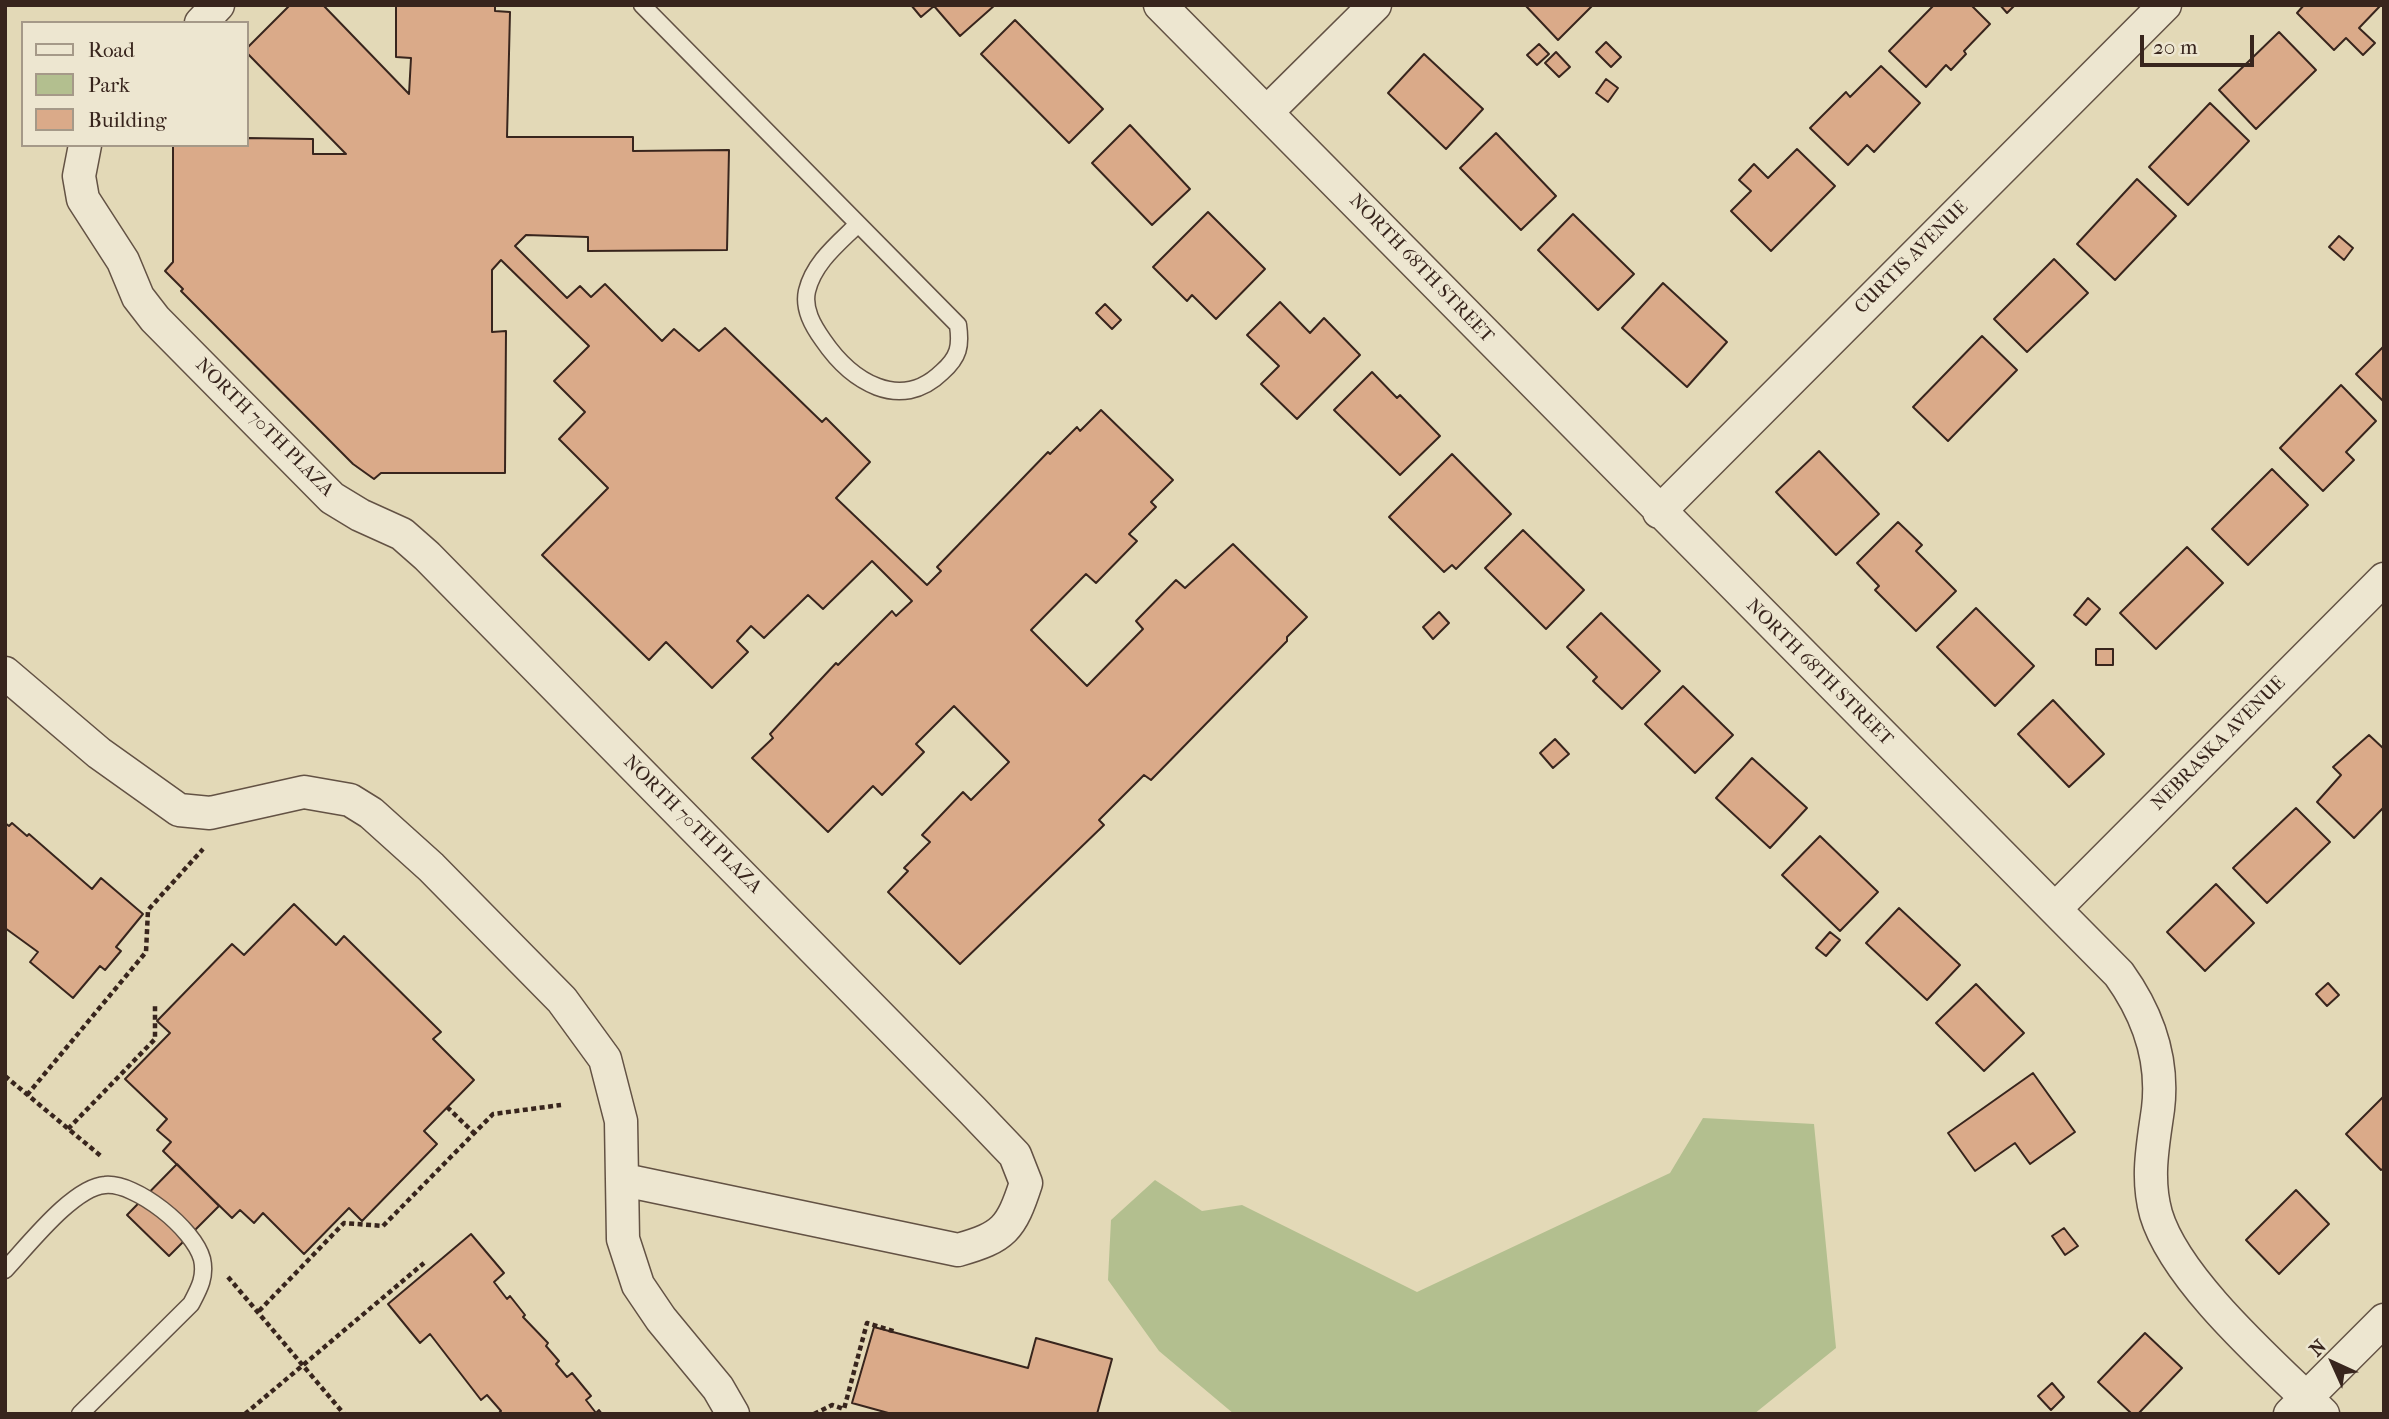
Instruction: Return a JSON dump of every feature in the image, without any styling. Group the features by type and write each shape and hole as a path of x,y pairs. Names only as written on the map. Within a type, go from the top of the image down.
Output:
{"street":[{"path":"203,21 218,5"},
{"name":"NORTH 68TH STREET","path":"1160,5 2119,974 2134,996 2149,1027 2159,1073 2150,1181 2156,1214 2169,1246 2191,1280 2306,1408"},
{"path":"1267,112 1375,5"},
{"name":"CURTIS AVENUE","path":"1659,512 2165,5"},
{"name":"NORTH 70TH PLAZA","path":"85,147 79,176 83,199 123,261 138,297 155,319 332,498 360,515 402,534 427,556 1015,1155 1026,1183 1016,1214 994,1240 958,1251 624,1180"},
{"name":"NEBRASKA AVENUE","path":"2054,909 2384,579"},
{"path":"5,673 155,796 178,810 210,813 304,792 350,800 371,813 431,867 562,999 605,1059 621,1121 624,1180 622,1239 638,1285 661,1320 718,1388 733,1414"},
{"path":"2306,1408 2384,1320"}],"lane":[{"path":"642,5 859,224 958,325 961,346 948,367 929,385 908,390 883,390 853,375 830,351 810,321 807,292 820,261 859,224"},
{"path":"5,1270 78,1196 103,1184 128,1187 150,1199 183,1231 202,1258 203,1282 191,1304 80,1414"}],"path":[{"path":"27,1095 146,952 148,910 214,837 210,813"},
{"path":"68,1129 155,1039 155,1006"},
{"path":"5,1076 97,1153 128,1187"},
{"path":"259,1311 344,1223 383,1226 493,1114 561,1105"},
{"path":"447,1107 475,1133"},
{"path":"202,1258 233,1280 344,1414"},
{"path":"245,1414 424,1263"},
{"path":"814,1414 832,1405 844,1409 867,1323 896,1332"}],"green space":[{"path":"1703,1118 1814,1124 1836,1348 1754,1414 1234,1414 1159,1351 1108,1280 1111,1220 1155,1180 1202,1211 1242,1205 1417,1292 1670,1173"}],"building":[{"path":"290,5 323,5 409,94 411,58 396,57 396,5 495,5 495,11 510,12 507,137 633,137 633,151 729,150 727,250 588,251 588,237 526,235 515,246 567,298 580,286 591,297 605,284 662,341 674,329 699,351 725,328 822,422 826,418 870,462 836,498 927,585 941,571 937,567 1048,452 1050,454 1077,427 1080,431 1101,410 1173,480 1151,502 1156,507 1129,534 1137,541 1096,583 1086,574 1031,630 1087,686 1143,629 1136,621 1176,580 1185,588 1233,544 1307,617 1287,637 1287,641 1151,780 1144,775 1099,820 1104,825 960,964 888,892 908,871 904,868 930,842 922,835 963,792 971,800 1009,762 954,706 916,744 924,752 882,795 873,786 828,832 752,758 773,738 770,734 836,663 838,665 892,611 896,616 912,601 872,561 823,609 808,595 764,638 751,626 737,641 748,652 712,688 666,642 649,660 542,555 608,488 559,439 585,412 554,381 589,346 501,260 492,270 492,332 506,331 505,473 381,473 374,479 353,464 181,291 183,289 165,271 173,262 173,147 248,147 248,138 313,139 313,154 346,154 248,54 248,47"},
{"path":"911,5 995,5 960,36 934,6 921,17"},
{"path":"1525,5 1593,5 1558,40"},
{"path":"1934,5 1971,5 1990,24 1964,51 1966,54 1951,70 1946,65 1926,87 1889,51"},
{"path":"2000,5 2015,5 2007,13"},
{"path":"2304,5 2381,5 2359,28 2375,43 2363,55 2346,38 2334,50 2297,13"},
{"path":"1015,20 1103,109 1069,143 981,54"},
{"path":"2279,32 2316,70 2256,129 2219,90"},
{"path":"1606,42 1621,57 1611,67 1596,52"},
{"path":"1539,44 1549,54 1537,65 1527,55"},
{"path":"1556,52 1570,67 1559,77 1545,63"},
{"path":"1424,54 1483,109 1446,149 1388,93"},
{"path":"1881,66 1920,103 1874,152 1867,145 1848,165 1810,128 1846,92 1850,97"},
{"path":"1606,79 1618,88 1608,102 1596,93"},
{"path":"2210,103 2249,141 2188,205 2149,167"},
{"path":"1130,125 1190,189 1152,225 1092,163"},
{"path":"1496,133 1556,196 1521,230 1460,168"},
{"path":"1797,149 1835,186 1771,251 1731,211 1751,191 1739,180 1754,164 1768,178"},
{"path":"2137,179 2176,216 2115,280 2077,244"},
{"path":"1208,212 1265,269 1216,319 1192,295 1187,301 1153,267"},
{"path":"1573,214 1634,274 1598,310 1538,250"},
{"path":"2339,236 2353,248 2344,260 2329,247"},
{"path":"2054,259 2088,293 2027,352 1994,319"},
{"path":"1663,283 1727,342 1687,387 1622,328"},
{"path":"1280,302 1310,333 1324,318 1360,355 1297,419 1261,384 1279,366 1247,335"},
{"path":"1105,304 1121,320 1112,329 1096,313"},
{"path":"1982,336 2017,370 1948,441 1913,407"},
{"path":"2384,346 2384,402 2356,374"},
{"path":"1372,372 1397,398 1400,395 1440,436 1400,475 1334,410"},
{"path":"2341,385 2376,421 2346,452 2354,460 2323,491 2280,448"},
{"path":"1819,451 1879,514 1836,555 1776,492"},
{"path":"1452,454 1511,514 1456,569 1452,565 1444,572 1389,517"},
{"path":"2272,469 2308,505 2248,565 2212,529"},
{"path":"1898,522 1922,545 1916,551 1956,591 1916,631 1875,590 1879,586 1857,563"},
{"path":"1523,530 1584,590 1546,629 1485,568"},
{"path":"2187,547 2223,583 2156,649 2120,613"},
{"path":"2088,598 2100,609 2086,625 2074,615"},
{"path":"1976,608 2034,666 1995,706 1937,647"},
{"path":"1439,612 1449,623 1433,639 1423,627"},
{"path":"1601,613 1660,671 1622,709 1593,681 1597,677 1567,647"},
{"path":"2096,649 2113,649 2113,665 2096,665"},
{"path":"1683,686 1733,735 1695,773 1645,724"},
{"path":"2053,700 2104,754 2069,787 2018,734"},
{"path":"2369,735 2384,749 2384,807 2354,838 2317,802 2341,775 2333,767"},
{"path":"1555,739 1569,754 1553,768 1540,753"},
{"path":"1752,758 1807,808 1770,848 1716,798"},
{"path":"2296,808 2330,842 2267,903 2233,868"},
{"path":"5,823 9,826 12,823 27,836 29,834 92,889 101,878 143,914 116,947 121,951 105,970 100,966 73,998 30,962 38,952 5,928"},
{"path":"1820,836 1878,892 1840,931 1782,875"},
{"path":"2216,884 2254,923 2205,971 2167,932"},
{"path":"294,904 336,945 344,936 441,1032 433,1039 474,1080 424,1131 437,1144 362,1221 349,1208 304,1254 263,1213 254,1223 240,1210 232,1218 163,1151 171,1142 157,1130 167,1119 125,1079 170,1033 157,1021 232,944 244,955"},
{"path":"1899,908 1960,965 1927,1000 1866,943"},
{"path":"1830,932 1840,940 1826,956 1816,948"},
{"path":"2328,983 2339,995 2327,1006 2316,994"},
{"path":"1976,984 2024,1033 1984,1071 1936,1023"},
{"path":"2033,1073 2075,1132 2030,1164 2015,1143 1975,1171 1948,1133"},
{"path":"2384,1096 2384,1168 2381,1170 2346,1134"},
{"path":"177,1164 219,1206 169,1256 127,1215"},
{"path":"2296,1190 2329,1224 2279,1274 2246,1240"},
{"path":"2064,1228 2078,1246 2065,1255 2052,1236"},
{"path":"471,1234 504,1273 494,1282 507,1299 510,1296 525,1315 523,1317 548,1343 546,1346 559,1361 556,1364 567,1377 572,1373 591,1396 586,1400 596,1413 599,1410 602,1414 498,1414 501,1411 487,1395 481,1400 430,1334 420,1343 388,1304"},
{"path":"874,1327 1028,1368 1036,1338 1112,1359 1097,1414 892,1414 852,1403"},
{"path":"2145,1333 2182,1368 2138,1414 2132,1414 2098,1382"},
{"path":"2052,1383 2064,1397 2051,1410 2038,1396"}]}
